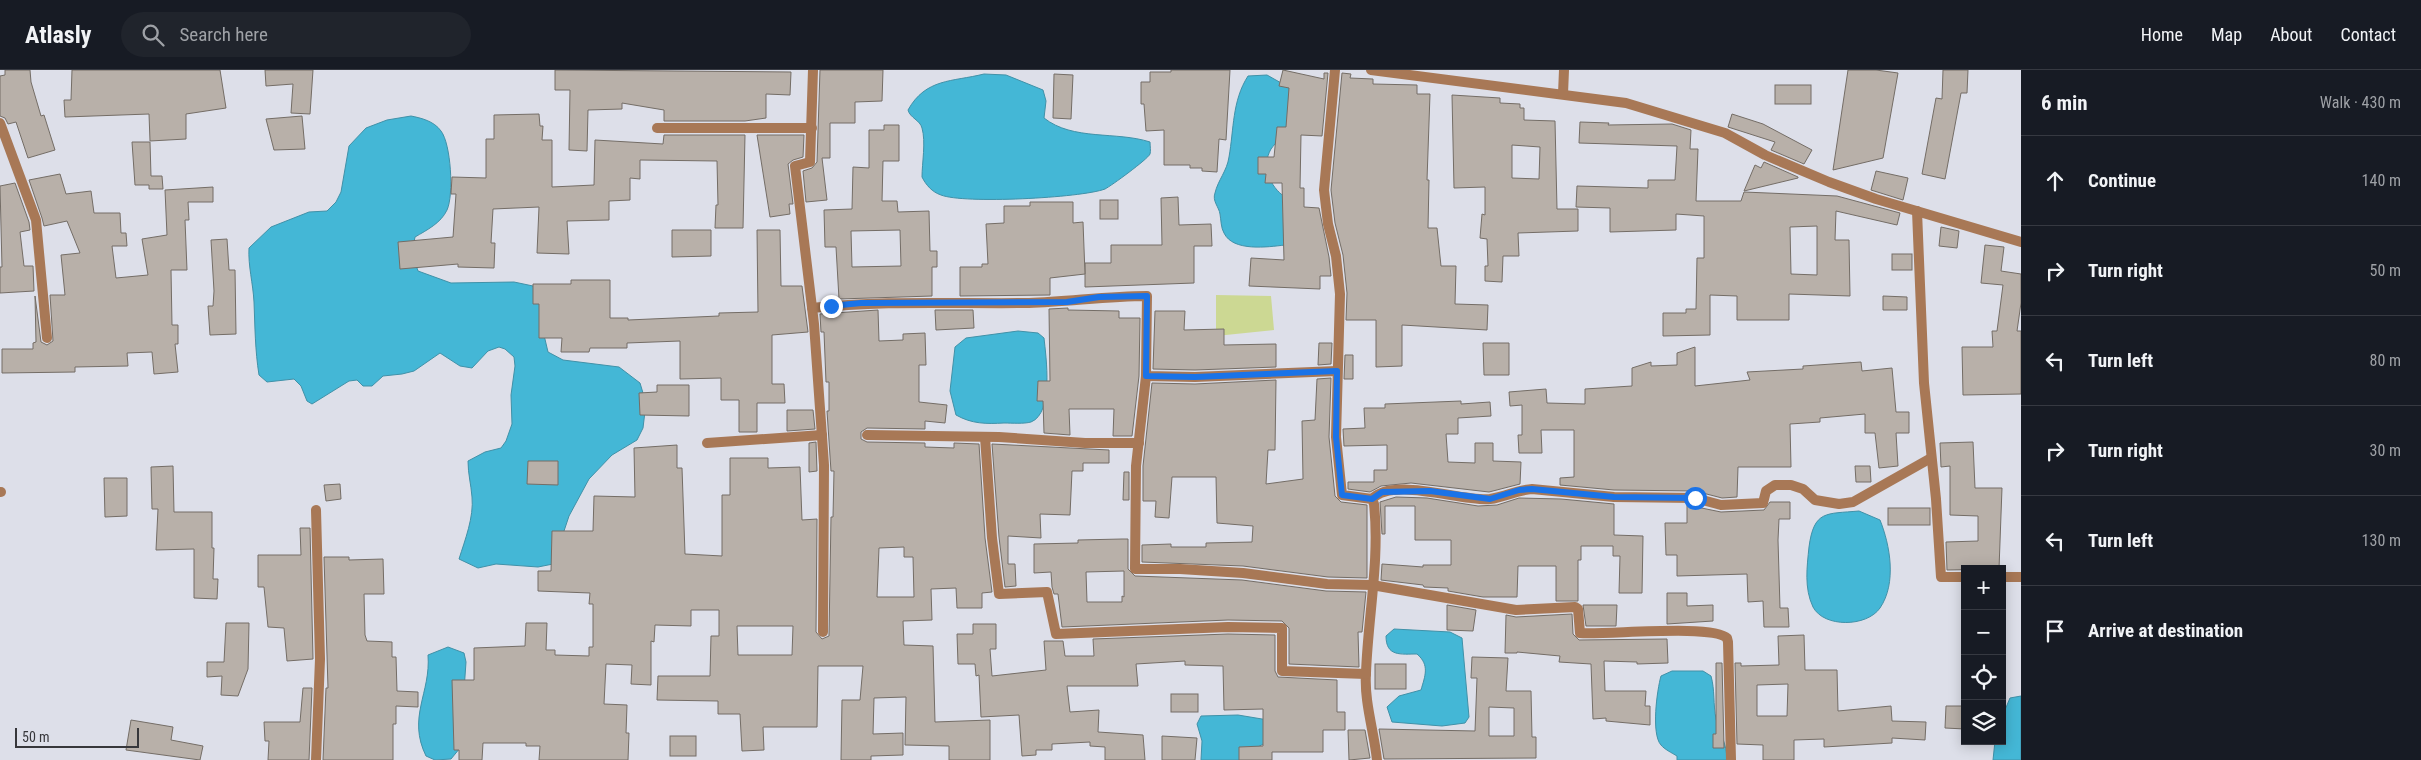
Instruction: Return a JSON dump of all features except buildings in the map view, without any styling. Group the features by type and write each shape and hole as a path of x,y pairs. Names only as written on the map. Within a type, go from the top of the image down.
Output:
{"street":[{"path":"814,70 810,162 795,166 812,308 824,465 823,632"},
{"path":"1335,70 1324,190 1328,224 1334,240 1340,294 1336,437 1342,495 1372,499 1382,492 1430,491 1490,499 1519,490 1532,489 1614,497 1695,498 1721,505 1746,506 1763,503 1766,491 1775,485 1791,485 1803,489 1815,500 1839,504 1853,502 1931,458"},
{"path":"1371,70 1439,75 1626,103 1725,133 1765,155 1829,182 2021,242"},
{"path":"1563,94 1564,70"},
{"path":"0,123 36,220 48,338"},
{"path":"657,128 812,128"},
{"path":"1917,211 1921,335 1941,577 1961,577"},
{"path":"812,308 861,303 1031,303 1147,296 1146,376 1135,495 1135,569 1243,573 1298,581 1372,585 1516,610 1575,607 1578,609 1580,633 1699,631 1724,635 1727,638 1729,648 1731,760"},
{"path":"1146,376 1195,377 1337,371"},
{"path":"707,443 822,435"},
{"path":"867,435 985,436 1085,443 1139,443"},
{"path":"985,436 992,538 999,594 1047,592 1056,634 1228,627 1282,628 1282,672 1366,674"},
{"path":"1372,499 1375,516 1366,697 1378,760"},
{"path":"316,510 320,659 316,760"},
{"path":"2006,577 2021,577"}],"green space":[{"path":"1216,295 1271,296 1274,330 1216,336"}],"water":[{"path":"984,74 1006,75 1043,90 1046,101 1044,118 1055,125 1081,133 1150,142 1150,154 1109,187 1092,192 1022,199 953,198 938,194 925,183 922,177 924,146 922,128 908,110 923,92 932,87 951,80"},
{"path":"1267,75 1290,88 1287,127 1271,149 1267,162 1271,182 1285,197 1285,245 1270,247 1243,246 1229,239 1224,233 1214,196 1228,162 1234,115 1239,95 1248,76"},
{"path":"411,116 431,122 441,131 447,147 451,182 449,203 444,215 429,229 415,237 412,253 418,271 451,283 514,282 533,286 544,307 544,335 548,352 563,360 619,367 640,383 646,403 643,428 637,440 612,455 589,479 569,516 553,564 538,567 496,564 478,568 459,559 472,512 468,461 485,452 501,448 506,441 512,424 511,395 515,366 514,357 505,349 499,347 488,351 472,368 460,366 440,353 414,371 383,376 372,386 363,386 357,380 349,381 312,404 307,401 301,386 294,379 267,382 259,375 249,248 271,227 309,212 327,211 336,202 341,192 349,146 366,128 387,120"},
{"path":"1018,331 1038,333 1044,338 1047,384 1043,408 1038,417 1028,423 979,423 956,415 950,391 955,347 966,338"},
{"path":"1859,511 1880,520 1884,530 1889,552 1889,587 1880,608 1874,614 1856,622 1836,622 1826,619 1819,614 1810,600 1807,577 1811,535 1818,520 1824,516"},
{"path":"1394,629 1450,632 1462,638 1469,717 1465,723 1442,726 1392,722 1387,707 1399,696 1421,690 1425,671 1424,662 1417,654 1395,653 1389,648 1386,636"},
{"path":"448,647 464,653 466,662 460,748 451,759 435,760 426,756 421,742 419,717 428,669 428,655"},
{"path":"1672,671 1703,671 1711,676 1716,719 1725,744 1727,760 1677,760 1677,756 1661,745 1656,732 1658,691 1661,676"},
{"path":"2021,696 2021,760 1993,760 1995,745 2006,745 2006,708 2010,698"},
{"path":"1238,715 1268,720 1265,743 1256,748 1250,760 1201,760 1202,741 1197,724 1201,716"}],"route":[{"path":"831,306 861,303 1067,302 1099,297 1147,296 1146,376 1245,376 1337,371 1337,449 1342,495 1348,498 1364,497 1372,499 1382,492 1411,490 1490,499 1519,490 1532,489 1614,497 1695,498"}]}
